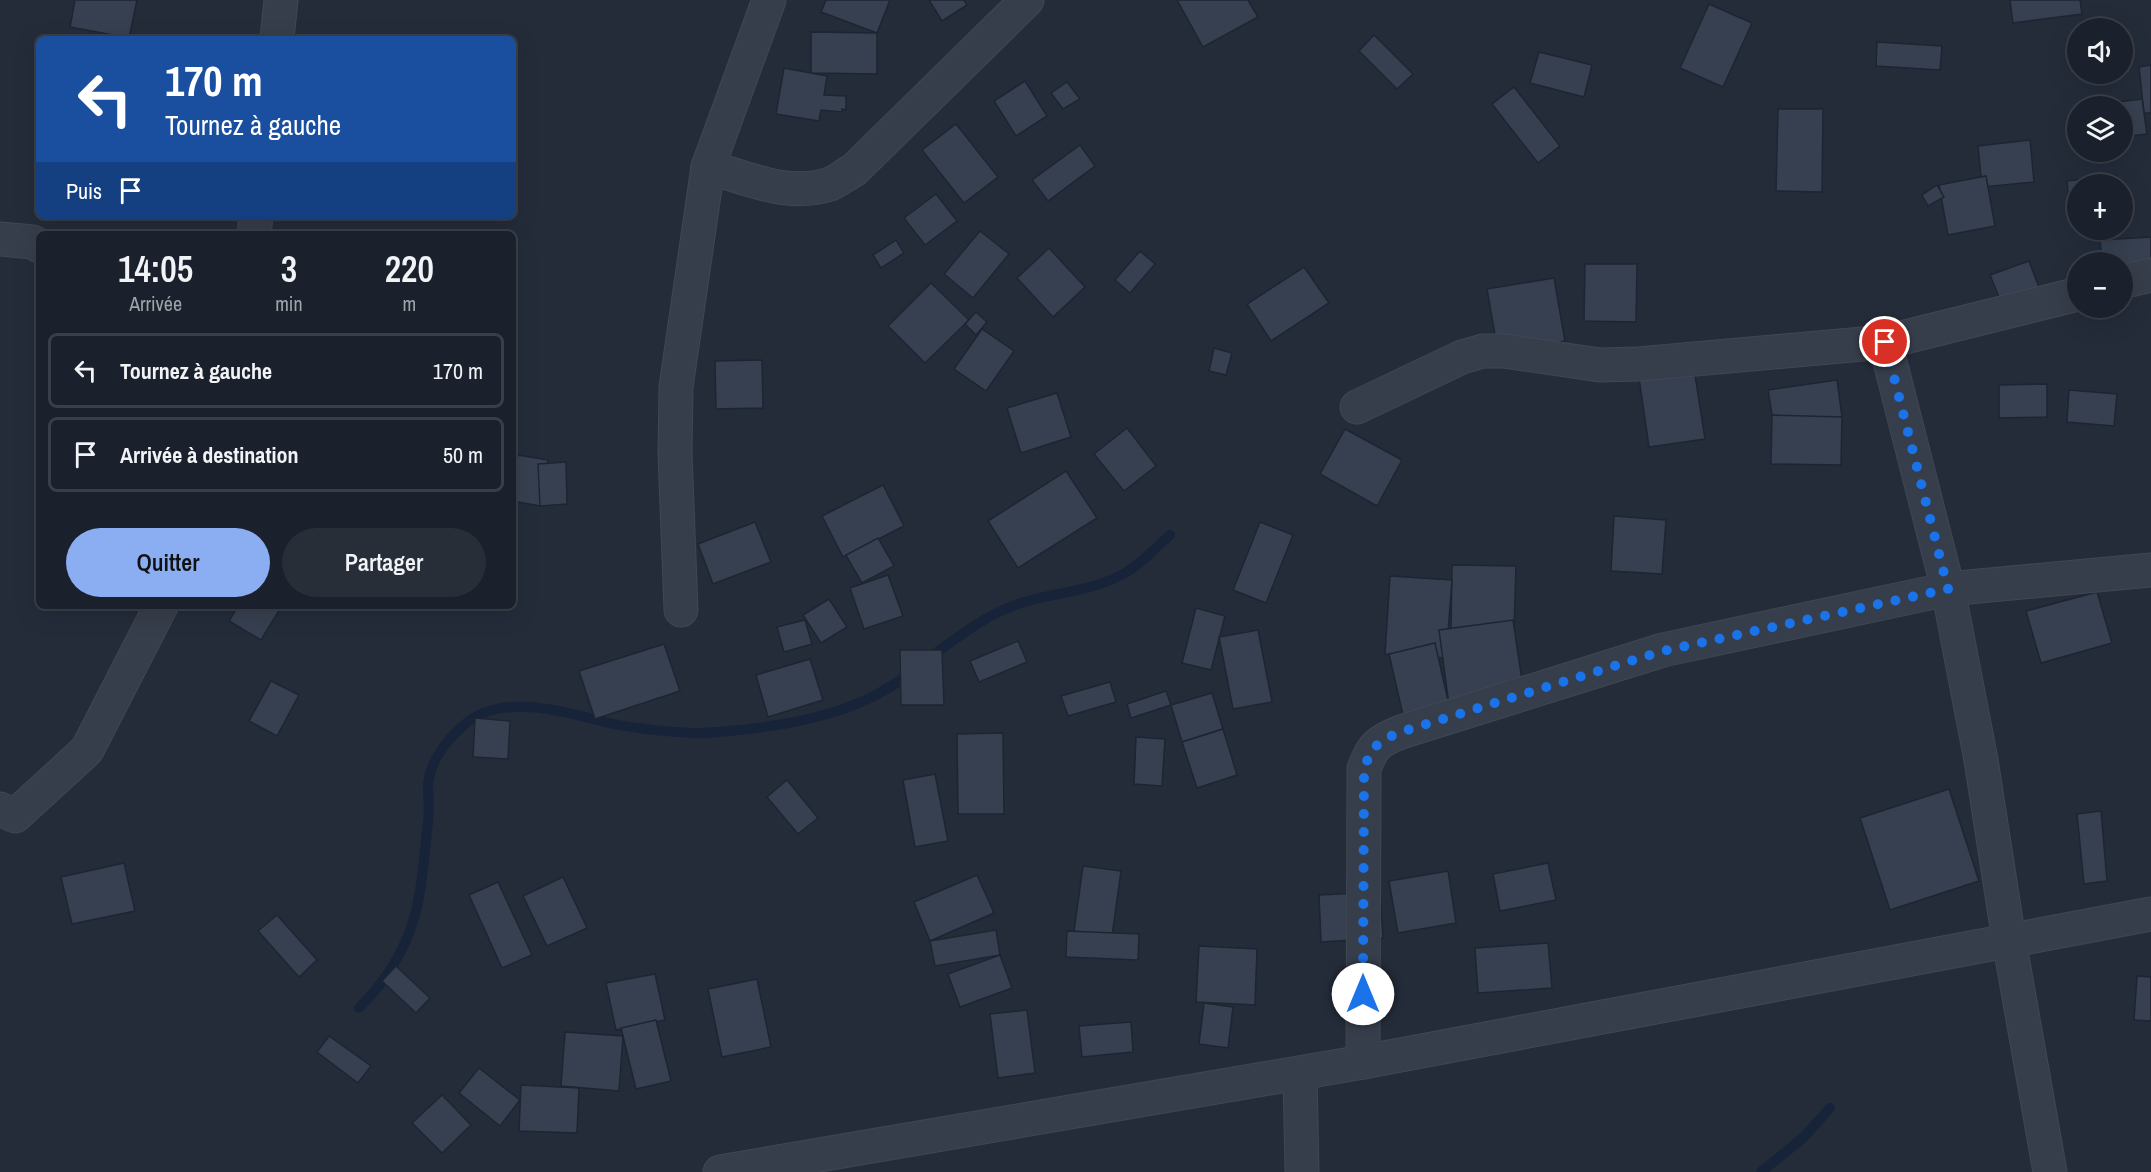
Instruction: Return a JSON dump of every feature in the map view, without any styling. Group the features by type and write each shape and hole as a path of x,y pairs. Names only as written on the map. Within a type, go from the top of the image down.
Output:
{"street":[{"path":"277,36 281,0"},
{"path":"681,610 675,453 676,387 708,166 769,0"},
{"path":"708,166 782,189 808,189 832,183 854,170 1027,0"},
{"path":"0,239 36,244"},
{"path":"2133,279 2151,275"},
{"path":"1357,407 1462,357 1484,351 1504,351 1600,365 1639,364 1885,342 2067,297"},
{"path":"1885,342 1948,589 1981,760 2009,940 2050,1172"},
{"path":"1363,1062 1364,769 1371,751 1382,740 1401,732 1663,651 1948,589 2151,570"},
{"path":"0,809 15,816 87,750 159,609"},
{"path":"720,1172 1363,1062 2151,914"},
{"path":"1300,1073 1302,1172"}],"building":[{"path":"75,0 137,0 129,36 70,27"},
{"path":"826,0 890,0 877,33 821,12"},
{"path":"929,0 964,0 967,5 942,21"},
{"path":"1177,0 1248,0 1258,17 1203,47"},
{"path":"2010,0 2080,0 2082,14 2013,23"},
{"path":"1709,4 1752,23 1723,87 1680,68"},
{"path":"811,32 877,33 877,74 811,73"},
{"path":"1374,35 1413,74 1397,89 1359,51"},
{"path":"1877,42 1942,46 1940,70 1876,66"},
{"path":"1539,52 1592,65 1584,97 1530,83"},
{"path":"2151,65 2151,113 2144,113 2139,67"},
{"path":"784,68 827,76 824,95 846,96 846,110 842,109 842,112 821,110 819,121 776,114"},
{"path":"1025,81 1047,116 1016,136 994,101"},
{"path":"1067,82 1080,99 1063,109 1051,93"},
{"path":"1514,87 1560,146 1538,163 1492,104"},
{"path":"2142,99 2147,134 2133,136 2133,100"},
{"path":"1778,109 1823,109 1822,192 1776,191"},
{"path":"956,124 998,177 964,203 922,150"},
{"path":"2030,140 2034,182 1982,187 1978,146"},
{"path":"1080,145 1095,166 1048,201 1032,180"},
{"path":"1986,176 1995,226 1948,235 1939,185"},
{"path":"1937,185 1944,197 1928,206 1922,195"},
{"path":"936,194 957,221 925,245 904,218"},
{"path":"980,231 1009,254 973,298 944,274"},
{"path":"2151,237 2151,281 2133,282 2133,252 2101,252 2100,240 2133,240 2133,238"},
{"path":"896,240 904,253 881,268 873,255"},
{"path":"1049,248 1085,287 1053,317 1017,278"},
{"path":"1140,251 1155,264 1130,293 1115,280"},
{"path":"2029,261 2043,298 2005,312 1990,275"},
{"path":"1585,264 1637,264 1636,322 1584,321"},
{"path":"1304,267 1329,303 1271,341 1247,304"},
{"path":"1554,278 1565,341 1498,352 1487,289"},
{"path":"931,283 969,320 925,363 888,326"},
{"path":"976,312 987,322 976,335 965,324"},
{"path":"982,329 1014,351 986,391 954,369"},
{"path":"1214,348 1232,353 1226,375 1209,371"},
{"path":"1692,356 1705,439 1649,447 1637,364"},
{"path":"762,360 763,408 716,409 715,361"},
{"path":"1837,380 1842,417 1774,427 1768,390"},
{"path":"2047,384 2047,417 1999,418 1999,385"},
{"path":"2069,390 2117,394 2114,426 2067,422"},
{"path":"1057,393 1071,437 1021,453 1007,408"},
{"path":"1772,415 1842,417 1841,465 1771,464"},
{"path":"1127,428 1156,466 1124,491 1094,454"},
{"path":"1345,429 1402,460 1377,506 1320,474"},
{"path":"518,455 548,460 540,506 516,502"},
{"path":"566,462 567,504 540,506 538,464"},
{"path":"1066,471 1097,518 1018,568 988,521"},
{"path":"883,485 904,526 843,557 822,516"},
{"path":"1614,516 1666,520 1662,574 1611,571"},
{"path":"755,522 771,562 713,584 698,544"},
{"path":"1260,522 1293,535 1266,603 1233,590"},
{"path":"878,538 894,566 862,583 846,555"},
{"path":"1452,565 1516,566 1514,631 1451,630"},
{"path":"888,575 903,616 864,629 850,588"},
{"path":"1390,576 1452,580 1446,658 1385,654"},
{"path":"2097,592 2112,643 2041,663 2026,611"},
{"path":"829,599 847,627 821,643 803,615"},
{"path":"1196,608 1225,616 1211,670 1182,663"},
{"path":"236,609 280,609 261,640 229,621"},
{"path":"805,620 812,644 784,652 777,627"},
{"path":"1513,620 1524,694 1449,705 1439,630"},
{"path":"1258,630 1272,702 1233,709 1219,637"},
{"path":"1018,641 1027,662 979,682 970,661"},
{"path":"1435,643 1449,705 1403,715 1389,654"},
{"path":"664,644 680,691 595,719 579,671"},
{"path":"900,650 942,650 944,705 901,705"},
{"path":"810,659 823,700 768,717 756,675"},
{"path":"271,681 299,695 277,736 249,721"},
{"path":"1110,682 1116,702 1068,716 1061,696"},
{"path":"1166,691 1171,705 1131,718 1127,704"},
{"path":"1212,693 1223,729 1182,742 1171,705"},
{"path":"475,718 510,721 508,759 473,757"},
{"path":"1223,729 1237,775 1197,788 1182,742"},
{"path":"1003,733 1004,814 958,814 957,734"},
{"path":"1136,737 1165,739 1162,786 1134,784"},
{"path":"935,774 948,841 915,847 903,780"},
{"path":"787,780 818,818 798,834 767,797"},
{"path":"1949,789 1979,881 1890,910 1860,818"},
{"path":"2101,811 2107,881 2084,884 2077,814"},
{"path":"124,863 135,911 72,924 61,877"},
{"path":"1548,863 1556,900 1500,911 1493,874"},
{"path":"1083,866 1121,871 1112,936 1074,931"},
{"path":"1448,871 1456,923 1398,933 1389,881"},
{"path":"977,875 994,913 930,941 914,902"},
{"path":"563,877 587,928 547,946 523,896"},
{"path":"498,882 532,955 502,968 469,895"},
{"path":"1380,892 1383,938 1321,942 1319,895"},
{"path":"277,915 317,960 299,977 258,931"},
{"path":"996,930 1000,955 935,966 930,941"},
{"path":"1067,931 1139,934 1138,960 1066,957"},
{"path":"1548,943 1552,988 1478,993 1475,948"},
{"path":"1199,946 1257,949 1255,1005 1196,1002"},
{"path":"1000,955 1012,988 960,1007 948,974"},
{"path":"396,966 430,998 416,1013 382,981"},
{"path":"655,974 665,1020 616,1030 606,983"},
{"path":"2137,976 2151,977 2151,1021 2134,1020"},
{"path":"757,979 771,1047 722,1057 708,989"},
{"path":"1204,1003 1233,1007 1228,1048 1199,1044"},
{"path":"1027,1010 1035,1073 998,1078 990,1014"},
{"path":"656,1020 671,1081 636,1089 621,1028"},
{"path":"1131,1022 1133,1052 1082,1057 1079,1026"},
{"path":"565,1032 623,1036 619,1091 561,1086"},
{"path":"329,1036 371,1066 358,1083 317,1052"},
{"path":"479,1068 520,1100 500,1126 459,1093"},
{"path":"521,1085 579,1088 577,1133 519,1131"},
{"path":"442,1095 471,1125 442,1153 412,1123"}],"waterway":[{"path":"929,658 976,625 1015,605 1114,579 1143,560 1170,535"},
{"path":"359,1008 379,986 395,962 413,921 422,875 429,816 428,785 432,767 440,751 452,736 480,714 497,709 535,707 639,728 690,733 727,731 770,726 833,712 873,696 910,673"},
{"path":"1761,1172 1803,1138 1830,1108"}],"route":[{"path":"1363,994 1364,769 1371,751 1382,740 1401,732 1663,651 1948,589 1885,342"}]}
